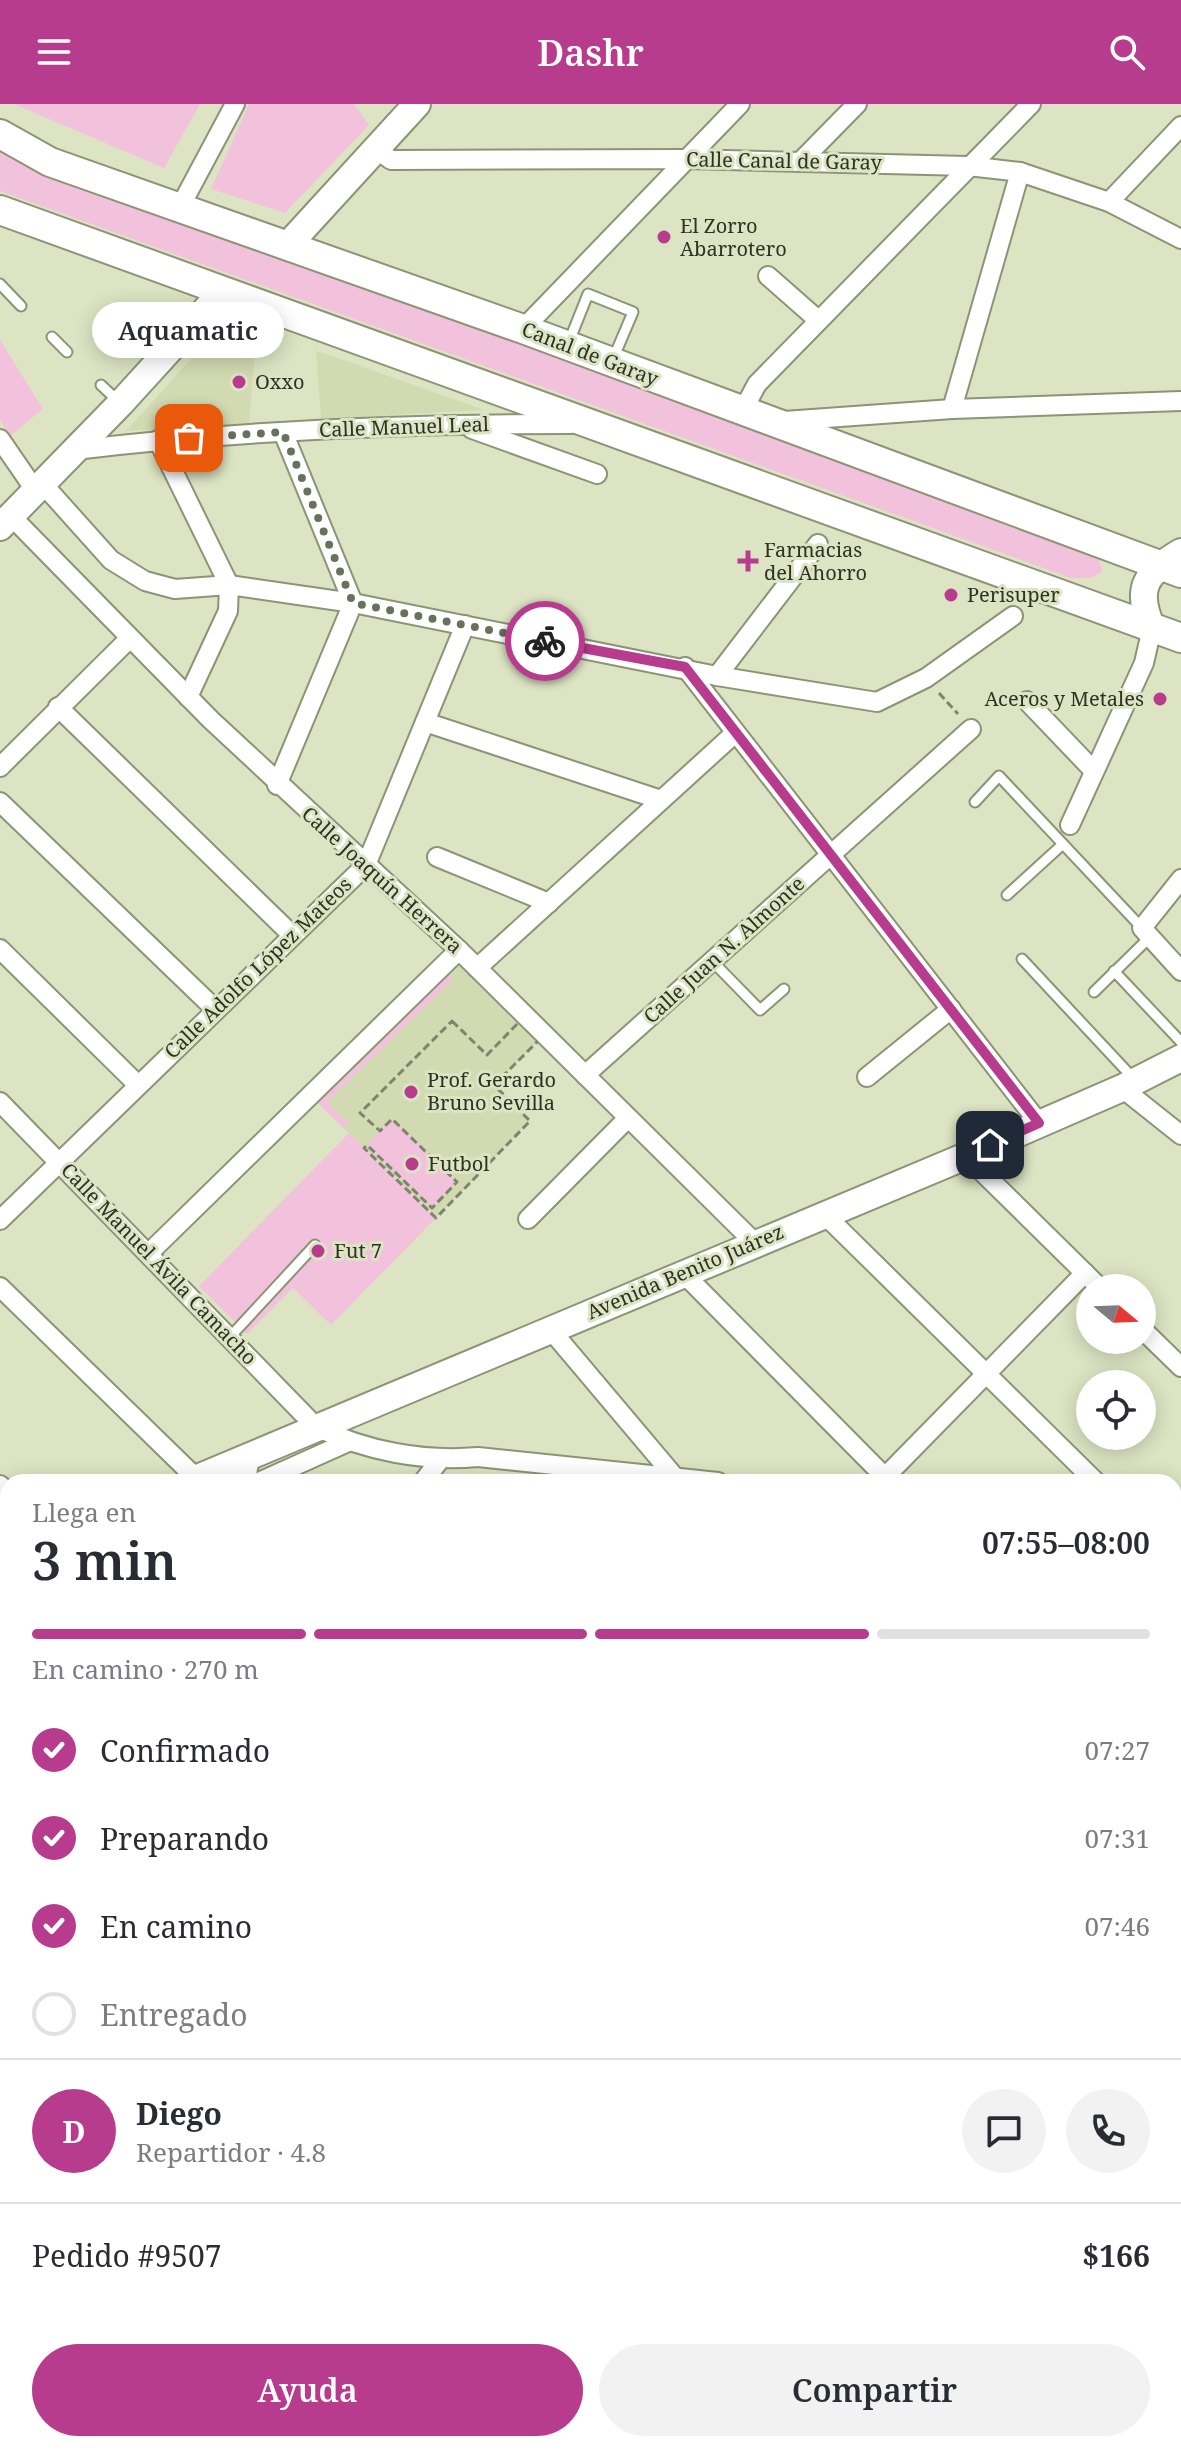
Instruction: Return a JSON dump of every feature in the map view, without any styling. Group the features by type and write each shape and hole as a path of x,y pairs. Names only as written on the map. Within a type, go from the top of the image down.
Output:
{"main road":[{"name":"Canal de Garay","path":"0,134 50,162 179,209 532,319 568,346 612,363 755,417 1174,564"},
{"path":"0,210 1181,638"}],"street":[{"path":"179,209 235,104"},
{"path":"288,245 417,104"},
{"path":"532,319 740,104"},
{"path":"801,161 857,104"},
{"path":"1031,104 757,384 755,417 1181,401"},
{"path":"1109,202 1181,126"},
{"name":"Calle Canal de Garay","path":"376,149 391,160 686,159 968,166 1020,172 1109,202 1181,239"},
{"path":"952,409 1020,172"},
{"path":"768,276 818,320"},
{"path":"6,522 222,292"},
{"path":"458,424 597,474"},
{"name":"Calle Manuel Leal","path":"75,450 158,440 283,432 458,424 590,424"},
{"path":"277,785 353,603 283,432"},
{"path":"158,440 229,585 228,611 188,697"},
{"path":"1,443 111,560 145,581 175,589 229,585 353,603 685,667 717,676 877,702 926,678 1013,616"},
{"name":"Calle Joaquín Herrera","path":"6,522 277,785 459,950 755,1243"},
{"path":"717,676 818,544"},
{"path":"1070,825 1144,663 1152,628 1143,595 1149,576 1174,564"},
{"name":"Calle Adolfo López Mateos","path":"0,1220 291,934 366,865 465,625"},
{"path":"0,767 129,639"},
{"path":"685,667 1039,1123"},
{"path":"1027,701 1093,770"},
{"path":"58,707 291,934"},
{"path":"425,722 661,800"},
{"name":"Calle Juan N. Almonte","path":"585,1075 971,729"},
{"path":"477,968 734,734"},
{"path":"0,802 215,1009"},
{"path":"437,857 549,903"},
{"path":"1181,879 1146,932 1181,971"},
{"path":"0,949 137,1084"},
{"path":"149,1253 459,950"},
{"path":"867,1077 951,1009"},
{"name":"Avenida Benito Juárez","path":"206,1474 823,1213 966,1156 1129,1085 1181,1058"},
{"path":"1129,1085 1181,1135"},
{"name":"Calle Manuel Ávila Camacho","path":"0,1102 60,1160 316,1427"},
{"path":"528,1219 628,1118"},
{"path":"891,1474 1085,1273 966,1156"},
{"path":"823,1213 1088,1474"},
{"path":"684,1274 879,1474"},
{"path":"0,1287 186,1474"},
{"path":"550,1329 672,1474"},
{"path":"1156,1343 1181,1367"},
{"path":"316,1427 348,1442 439,1461 478,1457 595,1474"},
{"path":"277,1474 348,1442"},
{"path":"247,1474 250,1455"},
{"path":"429,1474 439,1461"}],"lane":[{"path":"0,284 21,306"},
{"path":"568,346 588,294 633,312 612,363"},
{"path":"52,337 67,352"},
{"path":"101,385 121,403"},
{"path":"975,802 999,776 1146,932 1094,992"},
{"path":"1007,895 1063,844"},
{"path":"1022,959 1129,1085"},
{"path":"716,965 760,1010 784,989"},
{"path":"1114,971 1181,1042"},
{"path":"229,1338 315,1245"}],"path":[{"path":"926,678 971,729"},
{"path":"452,1021 487,1055 520,1021 539,1040 494,1085 530,1121 436,1218 364,1148 367,1145 432,1208 457,1182 392,1119 380,1131 360,1113 452,1021"}],"shaded area":[{"path":"14,104 200,104 164,168"},
{"path":"249,104 354,104 369,125 285,213 211,189"},
{"path":"0,148 1099,558 1102,571 1091,578 1071,578 0,191"},
{"path":"227,319 257,329 249,424 126,431"},
{"path":"0,340 43,409 11,435 0,421"},
{"path":"316,351 335,357 484,410 321,419"},
{"name":"Prof. Gerardo Bruno Sevilla","path":"457,958 539,1040 495,1085 530,1121 436,1218 314,1099"},
{"path":"444,971 453,979 327,1102 349,1124 345,1129 314,1099"},
{"name":"Futbol","path":"392,1119 457,1182 432,1208 367,1145"},
{"name":"Fut 7","path":"349,1133 436,1218 331,1325 293,1288 247,1334 199,1286"}],"way so far":[{"path":"189,438 283,432 353,603 545,641"}],"place":[{"name":"El Zorro Abarrotero","path":"664,237"},
{"name":"Oxxo","path":"239,382"},
{"name":"Aquamatic","path":"189,438"},
{"name":"Farmacias del Ahorro","path":"748,561"},
{"name":"Perisuper","path":"951,595"},
{"name":"Aceros y Metales","path":"1160,699"},
{"name":"Prof. Gerardo Bruno Sevilla","path":"411,1092"},
{"name":"Futbol","path":"412,1164"},
{"name":"Fut 7","path":"318,1251"}],"route":[{"path":"545,641 685,667 1039,1123 990,1145"}]}
